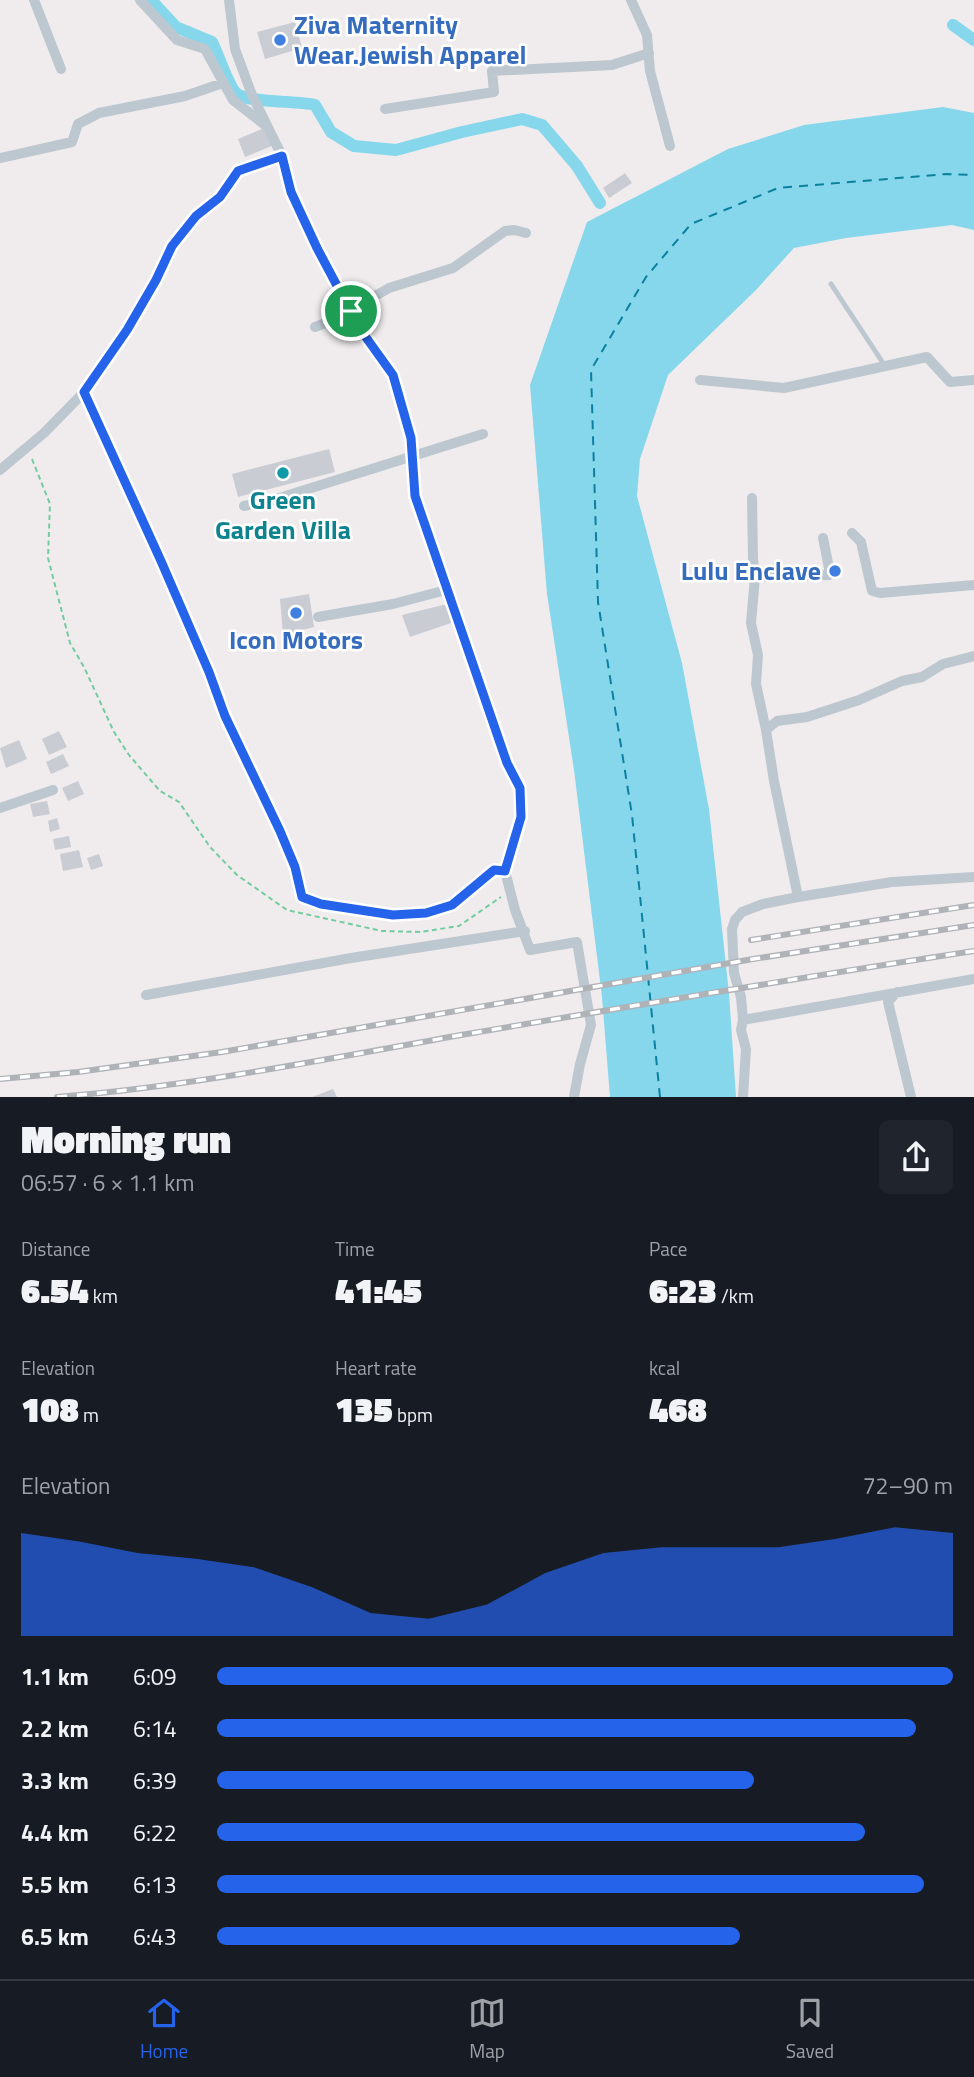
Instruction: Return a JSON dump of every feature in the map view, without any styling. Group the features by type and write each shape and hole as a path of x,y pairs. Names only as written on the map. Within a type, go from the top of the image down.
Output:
{"street":[{"path":"34,0 61,69"},
{"path":"140,0 177,40 205,49 233,100 269,128"},
{"path":"229,0 235,49 252,95 282,156 291,192 360,329 393,375 411,438 415,496 507,763 520,788 521,817 505,871 530,950 577,942 591,1025 574,1097"},
{"path":"631,0 647,35 650,71 670,146"},
{"path":"385,109 494,92 492,71 612,65 649,53"},
{"path":"0,158 72,142 78,124 99,113 185,96 223,83"},
{"path":"0,470 27,448 84,392 127,330 172,246 196,216 220,197 238,171 282,156"},
{"path":"315,327 351,311 389,288 453,268 505,231 526,233"},
{"path":"700,380 784,388 927,358 950,382 974,380"},
{"path":"84,392 209,672 225,716 280,831 295,867 302,897 321,904 393,915 426,913 452,905 494,870 505,871"},
{"path":"244,506 273,500 483,434"},
{"path":"752,498 752,559 755,577 751,623 758,655 755,684 798,897"},
{"path":"852,533 861,542 872,591 880,593 974,585"},
{"path":"755,577 828,575 829,568 822,538"},
{"path":"318,617 393,604 446,590"},
{"path":"766,730 777,721 807,717 859,700 902,681 922,677 943,664 974,656"},
{"path":"0,808 52,790"},
{"path":"743,1097 746,1049 741,1030 741,997 734,973 732,929 735,920 743,912 763,904 892,882 974,877"},
{"path":"146,995 351,958 525,931"},
{"path":"743,1020 974,979"},
{"path":"897,992 888,1002 911,1097"}],"lane":[{"path":"831,284 885,366"}],"path":[{"path":"27,448 50,504 48,558 70,643 114,732 160,791 179,802 210,847 237,875 287,910 382,931 420,932 459,926 510,890"}],"water":[{"path":"943,107 974,113 974,230 952,225 846,238 794,248 756,290 668,375 640,459 637,496 682,663 709,809 729,993 736,1097 610,1097 602,997 574,770 547,594 530,385 587,222 728,149 804,125"}],"building":[{"name":"Ziva Maternity Wear.Jewish Apparel","path":"295,22 302,48 265,59 257,32"},
{"path":"264,128 272,146 245,157 238,139"},
{"path":"625,173 632,183 609,198 603,188"},
{"name":"Green Garden Villa","path":"329,449 335,472 238,497 232,474"},
{"name":"Icon Motors","path":"309,594 314,627 283,635 280,599"},
{"path":"447,604 454,622 410,637 402,615"},
{"path":"59,731 67,747 49,755 42,739"},
{"path":"19,740 27,759 6,768 0,748"},
{"path":"63,754 69,766 51,774 46,762"},
{"path":"78,781 84,794 68,801 62,788"},
{"path":"47,801 50,814 33,817 30,804"},
{"path":"57,818 60,829 50,832 48,821"},
{"path":"69,836 71,847 55,850 53,839"},
{"path":"79,850 83,867 63,871 60,854"},
{"path":"99,854 103,866 91,870 87,858"},
{"path":"333,1089 337,1097 312,1097"}],"waterway":[{"path":"151,0 176,27 212,42 229,82 241,96 315,105 331,132 354,146 396,150 522,119 542,125 577,166 600,203"},
{"path":"953,25 974,40"}],"ferry route":[{"path":"660,1097 632,815 598,602 591,370 646,277 691,224 778,188 947,174 974,175"}],"railway":[{"path":"751,940 974,905"},
{"path":"0,1079 78,1072 222,1052 753,959 974,925"},
{"path":"57,1097 260,1071 461,1035 974,951"}],"place":[{"name":"Ziva Maternity Wear.Jewish Apparel","path":"280,40"},
{"name":"Green Garden Villa","path":"283,473"},
{"name":"Lulu Enclave","path":"835,571"},
{"name":"Icon Motors","path":"296,613"}],"route":[{"path":"282,156 291,192 351,311 360,329 393,375 411,438 415,496 507,763 520,788 521,817 505,871 494,870 452,905 426,913 393,915 321,904 302,897 295,867 280,831 225,716 161,561 84,392 127,330 172,246 196,216 220,197 238,171 282,156"}]}
